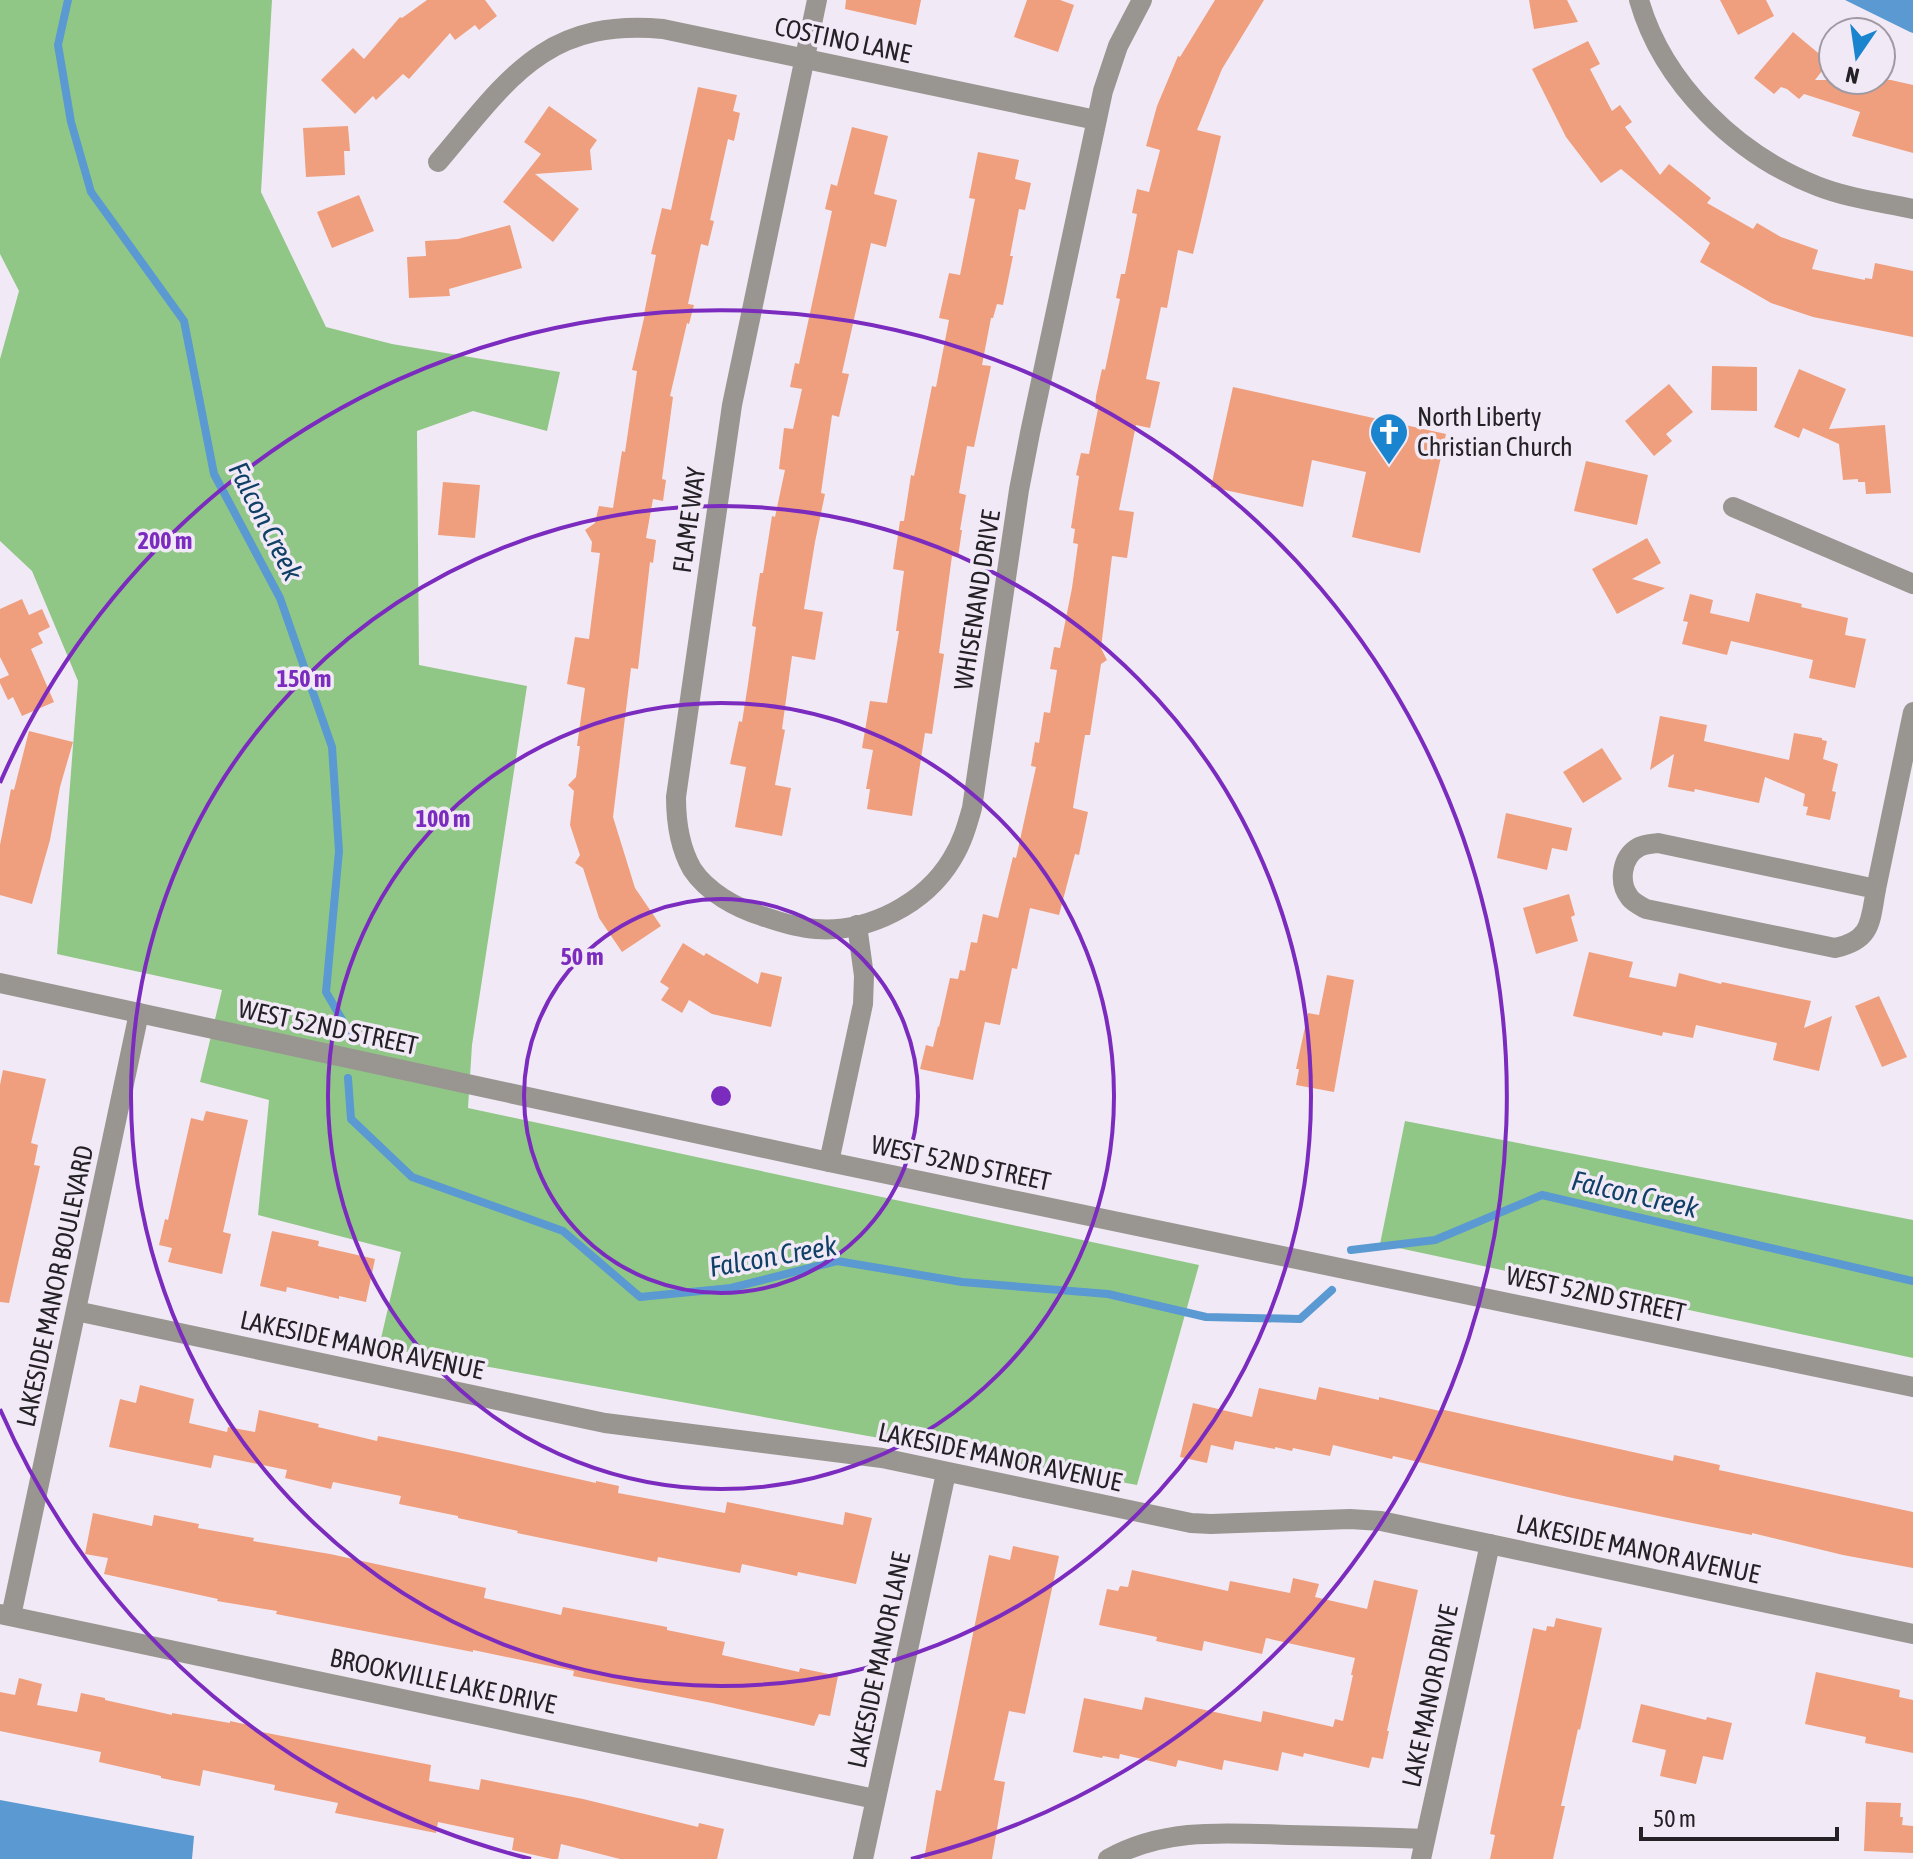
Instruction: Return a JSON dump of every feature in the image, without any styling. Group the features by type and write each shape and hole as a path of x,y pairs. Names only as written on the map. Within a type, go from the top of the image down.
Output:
{"street":[{"name":"FLAME WAY","path":"817,0 732,405 676,786 676,813 682,844 694,871 716,893 732,903 752,913 807,928 832,929 857,925"},
{"name":"WHISENAND DRIVE","path":"857,925 892,913 926,890 952,860 967,825 1019,490 1096,120 1112,63 1130,19 1142,0"},
{"path":"1639,0 1668,63 1697,102 1741,143 1781,169 1820,187 1913,209"},
{"name":"COSTINO LANE","path":"438,162 517,72 543,52 577,36 639,27 663,29 1096,120"},
{"path":"1733,507 1913,584"},
{"path":"1876,889 1658,843 1638,848 1626,861 1623,873 1623,883 1629,896 1646,909 1835,948 1852,944 1866,931 1870,922 1913,712"},
{"path":"829,1162 863,1004 864,976 857,925"},
{"name":"WEST 52ND STREET","path":"0,983 829,1162 1913,1387"},
{"name":"LAKESIDE MANOR BOULEVARD","path":"6,1615 76,1311 139,1013"},
{"name":"LAKESIDE MANOR AVENUE","path":"76,1311 605,1423 882,1458 1191,1523 1381,1521 1913,1634"},
{"name":"LAKESIDE MANOR LANE","path":"863,1859 946,1473"},
{"name":"LAKE MANOR DRIVE","path":"1423,1849 1490,1544"},
{"name":"BROOKVILLE LAKE DRIVE","path":"6,1615 875,1799"},
{"path":"1108,1859 1153,1840 1202,1833 1423,1849"}],"green space":[{"path":"0,0 272,0 261,192 326,327 392,344 560,372 547,431 473,411 417,431 419,665 527,686 472,1045 468,1108 1199,1265 1137,1485 379,1347 401,1252 258,1215 269,1100 200,1082 222,990 57,954 78,681 32,571 0,541 0,359 19,291 0,254"},
{"path":"1405,1121 1913,1220 1913,1358 1380,1244"}],"water":[{"path":"1845,0 1913,0 1913,33 1897,26 1897,16 1878,16"},
{"path":"0,1800 194,1836 192,1859 0,1859"}],"building":[{"path":"427,0 485,0 497,16 479,30 475,25 455,40 450,33 409,79 403,74 376,100 373,96 355,114 321,80 353,48 364,59 400,17"},
{"path":"846,0 921,0 916,25 845,9"},
{"path":"1027,0 1060,0 1074,5 1058,52 1014,37"},
{"path":"1215,0 1264,0 1222,69 1197,130 1221,136 1193,254 1178,250 1167,308 1161,307 1146,379 1160,382 1150,428 1136,425 1119,510 1134,512 1127,558 1112,556 1101,648 1107,660 1101,664 1090,735 1085,735 1073,808 1088,812 1079,855 1075,854 1059,915 1030,908 1017,969 1012,968 1000,1025 985,1022 973,1080 920,1069 926,1045 933,1047 950,978 958,979 960,970 965,971 971,942 977,943 983,914 998,918 1013,857 1016,858 1036,767 1031,766 1035,742 1039,743 1044,712 1050,713 1057,670 1050,669 1054,647 1060,648 1072,588 1078,544 1073,543 1075,529 1071,528 1079,476 1076,475 1081,453 1089,454 1098,409 1095,409 1096,396 1102,369 1105,370 1120,299 1116,298 1121,274 1125,274 1137,214 1132,213 1137,189 1149,192 1160,150 1146,146 1157,106 1178,56"},
{"path":"1529,0 1567,0 1578,22 1534,29"},
{"path":"1720,0 1766,0 1774,16 1738,35"},
{"path":"1793,32 1817,52 1817,96 1897,96 1897,81 1913,85 1913,153 1852,136 1860,112 1804,94 1799,99 1781,87 1774,94 1754,78"},
{"path":"1588,41 1600,64 1590,69 1612,111 1620,105 1632,122 1625,127 1660,175 1669,164 1711,198 1707,203 1753,229 1757,223 1781,237 1818,250 1812,269 1865,280 1872,279 1875,263 1913,271 1913,337 1813,317 1771,303 1700,262 1710,243 1621,169 1601,183 1566,137 1532,69"},
{"path":"698,87 737,95 733,111 740,113 734,141 728,139 710,220 714,221 708,246 701,244 688,304 694,305 670,396 673,397 662,479 666,480 663,501 653,499 646,538 656,540 653,563 650,562 638,669 631,668 613,817 635,888 661,926 622,952 599,918 583,868 575,863 580,855 570,825 574,791 568,785 576,777 585,688 567,684 575,637 589,639 600,553 591,552 592,542 585,530 595,523 599,506 613,508 637,371 632,370 656,255 651,254 662,208 671,210"},
{"path":"549,106 597,140 590,150 592,170 535,174 579,209 553,242 503,202 541,154 524,142"},
{"path":"348,126 350,151 344,151 345,175 306,177 303,128"},
{"path":"852,127 888,136 874,194 897,200 886,247 871,243 842,373 849,374 839,417 832,415 821,493 825,494 804,609 823,612 815,660 792,656 782,729 785,730 775,785 791,788 782,836 735,827 746,767 730,764 739,721 742,722 748,684 760,573 763,573 772,516 775,517 785,470 779,469 784,428 793,429 802,389 790,387 795,363 799,364 832,211 825,209 831,184 837,186"},
{"path":"978,152 1019,160 1015,179 1031,183 1025,210 1019,209 1003,305 997,304 991,318 982,365 991,366 974,447 967,446 959,493 966,495 962,530 958,557 952,556 939,653 944,654 932,734 925,733 912,816 867,809 870,789 866,789 873,750 862,748 870,701 887,703 899,631 896,631 904,571 893,569 900,521 904,521 911,475 914,476 932,386 936,387 949,320 939,318 949,273 960,275 975,199 969,198"},
{"path":"359,195 374,231 332,248 317,212"},
{"path":"510,225 522,268 449,289 450,296 409,298 407,257 426,256 425,241 458,239"},
{"path":"1712,366 1757,367 1757,411 1711,410"},
{"path":"1799,369 1846,389 1829,429 1885,425 1891,493 1866,494 1865,482 1843,480 1839,444 1803,428 1799,438 1774,427"},
{"path":"1669,384 1693,412 1666,434 1672,441 1654,456 1625,421"},
{"name":"North Liberty Christian Church","path":"1233,387 1446,434 1420,553 1352,537 1366,472 1312,460 1303,507 1211,487"},
{"path":"1586,461 1648,475 1637,525 1574,511"},
{"path":"443,482 480,485 475,538 438,535"},
{"path":"1647,538 1661,563 1632,579 1665,588 1617,614 1592,569"},
{"path":"1756,593 1848,618 1845,635 1866,639 1855,688 1809,678 1813,660 1731,641 1727,655 1682,644 1688,622 1683,621 1690,594 1713,600 1710,613 1749,622"},
{"path":"22,599 29,615 42,609 50,627 38,633 43,643 31,649 54,702 22,716 13,697 8,700 0,683 0,679 9,675 0,657 0,609"},
{"path":"1660,716 1707,725 1704,741 1789,760 1794,733 1827,741 1823,759 1838,764 1830,820 1806,815 1808,807 1803,806 1805,794 1765,777 1759,803 1695,789 1694,792 1668,787 1674,754 1650,770"},
{"path":"29,731 73,742 32,904 0,895 0,845 11,789 14,790"},
{"path":"1602,748 1622,779 1583,803 1563,772"},
{"path":"1506,813 1572,828 1567,851 1552,848 1547,870 1497,858"},
{"path":"1569,894 1578,941 1536,954 1523,908"},
{"path":"683,943 758,984 761,972 782,977 771,1027 712,1014 689,1000 682,1013 661,1000 669,988 660,982"},
{"path":"1589,952 1633,962 1629,977 1676,987 1679,973 1811,1001 1804,1028 1832,1016 1819,1071 1773,1060 1777,1043 1696,1025 1693,1038 1663,1032 1662,1036 1573,1016"},
{"path":"1327,975 1354,980 1334,1092 1296,1085 1299,1069 1296,1069 1308,1013 1319,1015"},
{"path":"1879,996 1907,1057 1882,1067 1855,1006"},
{"path":"3,1070 46,1079 31,1143 38,1145 34,1165 40,1166 9,1303 0,1302 0,1085"},
{"path":"206,1111 248,1120 223,1232 231,1234 222,1274 168,1262 172,1248 159,1245 165,1219 168,1220 191,1118 203,1121"},
{"path":"272,1231 319,1241 318,1246 375,1259 366,1302 287,1287 286,1292 260,1286"},
{"path":"140,1385 194,1399 189,1423 227,1432 228,1427 255,1432 259,1410 377,1441 378,1436 462,1453 619,1486 618,1493 725,1513 727,1502 843,1525 845,1512 872,1518 856,1584 742,1564 740,1573 658,1557 657,1562 517,1533 458,1516 399,1504 401,1496 333,1482 331,1489 285,1478 287,1470 214,1455 211,1468 109,1447 120,1399 136,1403"},
{"path":"1319,1387 1440,1409 1673,1461 1674,1455 1720,1465 1719,1470 1913,1512 1913,1568 1333,1445 1330,1456 1235,1441 1233,1450 1211,1445 1207,1463 1180,1457 1193,1403 1252,1417 1259,1388 1316,1400"},
{"path":"93,1513 152,1526 154,1515 199,1524 198,1528 254,1538 253,1541 330,1554 486,1588 484,1598 561,1615 563,1607 667,1627 667,1630 725,1642 722,1655 799,1672 800,1668 838,1676 830,1716 819,1714 814,1726 573,1676 574,1671 276,1614 277,1611 217,1601 104,1574 108,1558 85,1554"},
{"path":"1013,1546 1059,1556 1025,1714 1009,1711 994,1780 1005,1782 992,1859 924,1859 936,1790 941,1791 989,1555 1010,1560"},
{"path":"1132,1570 1228,1591 1230,1581 1290,1593 1293,1578 1319,1584 1315,1597 1367,1609 1374,1580 1418,1590 1383,1759 1372,1757 1369,1768 1304,1753 1303,1757 1282,1752 1278,1771 1224,1760 1222,1770 1178,1760 1176,1767 1120,1754 1119,1759 1073,1752 1084,1698 1142,1710 1145,1697 1261,1722 1263,1711 1333,1727 1335,1719 1343,1721 1355,1658 1266,1638 1262,1654 1204,1641 1202,1651 1156,1641 1157,1637 1099,1625 1107,1589 1118,1591 1120,1586 1128,1587"},
{"path":"1556,1618 1602,1628 1561,1806 1565,1806 1553,1859 1490,1859 1495,1835 1490,1834 1533,1628 1546,1631 1547,1626 1554,1627"},
{"path":"1816,1672 1900,1690 1899,1697 1913,1700 1913,1753 1865,1743 1866,1737 1805,1724"},
{"path":"19,1678 42,1684 37,1705 77,1712 81,1693 172,1715 230,1721 253,1726 252,1730 431,1765 429,1781 479,1790 481,1779 583,1799 698,1827 699,1823 724,1829 717,1859 620,1859 561,1844 558,1859 552,1859 512,1850 514,1838 438,1822 436,1833 335,1813 338,1803 274,1790 275,1785 203,1770 200,1786 99,1762 101,1752 0,1731 0,1692 15,1695"},
{"path":"1641,1704 1732,1723 1723,1760 1703,1756 1696,1784 1660,1776 1666,1750 1632,1742"},
{"path":"1866,1802 1901,1803 1902,1825 1913,1826 1913,1853 1864,1851"}],"waterway":[{"name":"Falcon Creek","path":"68,0 58,45 71,122 91,192 184,321 214,474 280,598 332,747 339,851 326,992 351,1035"},
{"name":"Falcon Creek","path":"348,1078 351,1119 412,1177 563,1231 640,1297 731,1288 837,1261 962,1282 1108,1294 1206,1317 1300,1319 1332,1290"},
{"name":"Falcon Creek","path":"1351,1250 1435,1240 1542,1195 1913,1281"}],"place":[{"name":"North Liberty Christian Church","path":"1389,466"}]}
